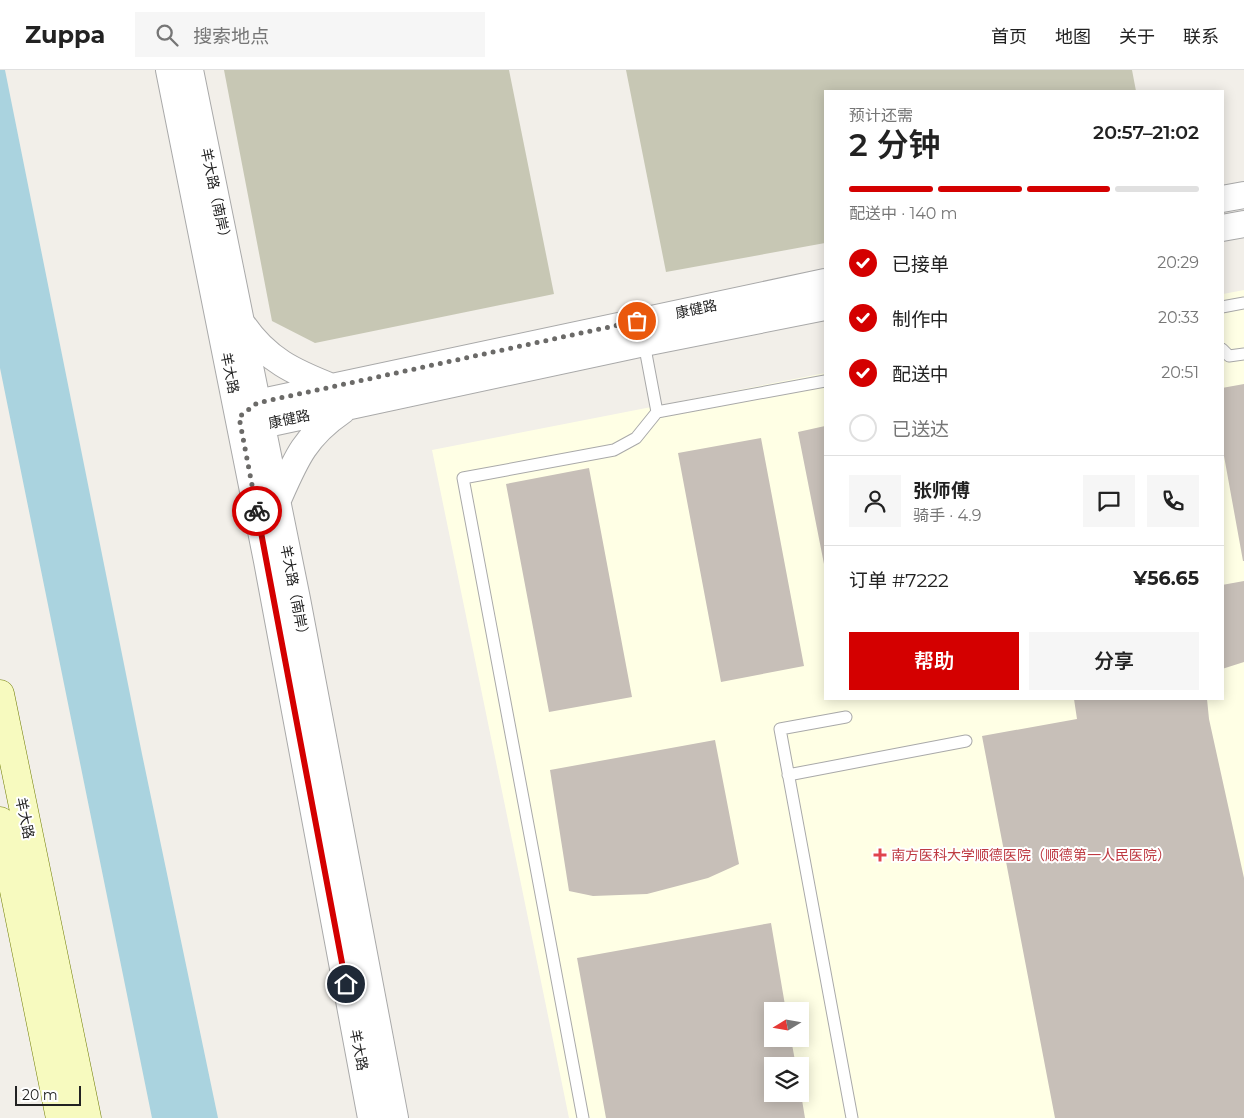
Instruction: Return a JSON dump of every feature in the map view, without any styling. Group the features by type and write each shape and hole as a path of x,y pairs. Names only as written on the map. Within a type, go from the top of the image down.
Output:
{"main road":[{"name":"羊大路","path":"0,694 87,1118"},
{"name":"羊大路","path":"0,821 60,1118"}],"street":[{"name":"羊大路","path":"169,70 253,415 371,1118"},
{"name":"羊大路（南岸）","path":"190,70 241,322 253,415 277,502 395,1118"},
{"path":"1224,199 1244,195"},
{"path":"1224,228 1244,224"},
{"name":"康健路","path":"253,415 332,387 824,282"},
{"name":"康健路","path":"253,415 351,406 644,343 824,307"},
{"path":"241,322 254,342 272,357 294,372 332,387"},
{"name":"康健路","path":"277,502 293,466 313,434 351,406"}],"lane":[{"path":"1224,307 1244,303"},
{"path":"644,343 657,412"},
{"path":"1224,351 1229,356 1244,354"},
{"path":"582,1118 463,478 614,450 636,438 657,412 824,381"},
{"path":"846,718 780,730 852,1118"},
{"path":"788,775 966,741"}],"shaded area":[{"path":"224,70 509,70 554,294 315,343 272,321"},
{"path":"626,70 1132,70 1136,90 824,90 824,243 666,272"},
{"name":"南方医科大学顺德医院（顺德第一人民医院）","path":"1244,290 1244,1118 569,1118 432,450 824,373 824,700 1224,700 1224,294"}],"water":[{"path":"0,70 5,70 142,754 218,1118 152,1118 0,368"}],"building":[{"path":"1244,384 1244,561 1224,456 1224,388"},
{"path":"824,426 824,564 798,432"},
{"path":"761,438 804,666 721,682 678,453"},
{"path":"589,468 632,697 549,712 506,484"},
{"path":"1244,581 1244,662 1224,668 1224,585"},
{"path":"1074,700 1207,700 1209,719 1244,878 1244,1118 1055,1118 982,736 1077,719"},
{"path":"715,740 739,864 708,878 647,894 593,896 569,891 550,770"},
{"path":"771,923 784,1002 764,1002 764,1048 793,1048 794,1057 764,1057 764,1102 802,1102 805,1118 606,1118 577,958"}],"way so far":[{"path":"257,511 239,417 257,403 637,321"}],"place":[{"name":"南方医科大学顺德医院（顺德第一人民医院）","path":"880,855"}],"route":[{"path":"257,511 346,984"}]}
